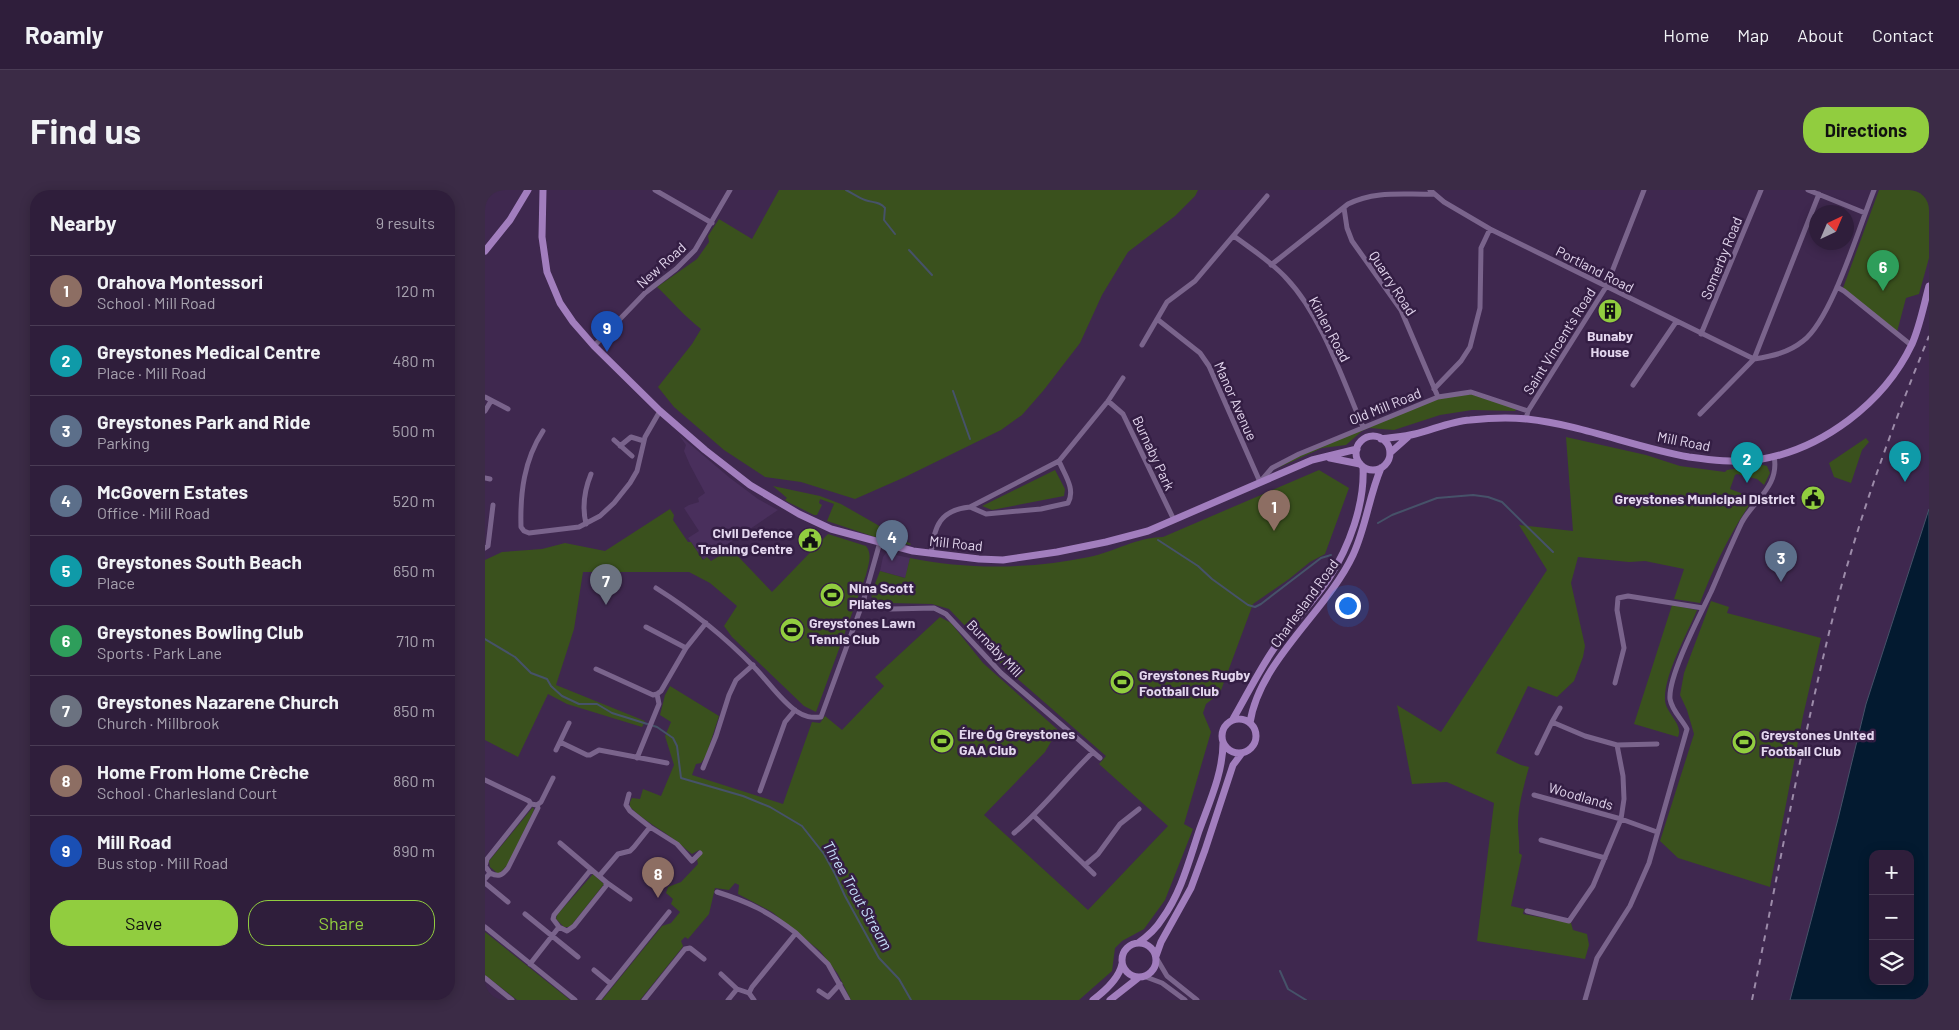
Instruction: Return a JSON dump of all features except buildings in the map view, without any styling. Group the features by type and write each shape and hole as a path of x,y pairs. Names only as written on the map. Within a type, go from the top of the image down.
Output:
{"main road":[{"path":"485,251 510,220 528,190"},
{"name":"Mill Road","path":"543,190 542,238 547,272 560,303 573,322 594,346 661,411 705,450 750,485 831,529 913,551 979,559 1003,560 1057,552 1148,531 1312,460 1327,458 1357,449"},
{"name":"Mill Road","path":"1381,439 1412,435 1468,420 1526,419 1688,456 1719,461 1756,460 1774,456 1822,437 1851,419 1884,387 1911,345 1929,286"},
{"name":"Mill Road","path":"1390,453 1412,435"},
{"path":"1369,437 1381,439 1387,444 1390,453 1388,460 1381,468 1371,470 1362,465 1357,458 1357,449 1361,441 1369,437"},
{"name":"Mill Road","path":"1327,458 1362,465"},
{"name":"Charlesland Road","path":"1233,719 1266,662 1286,632 1329,577 1343,553 1359,507 1364,477 1362,465"},
{"name":"Charlesland Road","path":"1251,722 1255,702 1281,656 1328,596 1353,554 1381,468"},
{"path":"1093,1000 1121,972 1125,950 1151,933 1163,918 1176,894 1190,860 1219,773 1223,756 1222,731 1226,724 1233,719 1243,719 1251,722 1256,731 1256,739 1252,747 1242,753 1233,765 1191,888 1161,942 1153,971 1110,1000"},
{"path":"1223,743 1232,752 1242,753"},
{"path":"1138,943 1149,946 1156,958"},
{"path":"1122,964 1127,973 1142,977"}],"street":[{"path":"655,190 712,223"},
{"name":"New Road","path":"594,346 645,293 676,269 695,250 731,190"},
{"name":"Saint Vincent's Road","path":"1526,419 1529,411 1606,287 1644,190"},
{"name":"Somerby Road","path":"1701,334 1761,190"},
{"path":"1808,190 1865,213"},
{"path":"1754,359 1779,355 1804,341 1820,322 1837,287 1874,190"},
{"path":"1271,265 1344,208 1360,198 1377,194 1432,192"},
{"name":"Portland Road","path":"1432,192 1444,202 1490,229 1754,359"},
{"path":"1699,414 1754,359 1819,194"},
{"path":"1142,345 1167,302 1195,282 1267,196"},
{"name":"Quarry Road","path":"1344,208 1347,228 1352,241 1401,310 1438,397"},
{"path":"1434,389 1461,361 1470,347 1480,308 1481,248 1490,229"},
{"name":"Kinlen Road","path":"1234,236 1287,279 1310,311 1330,348 1363,427"},
{"path":"1837,287 1844,290 1911,345"},
{"name":"Manor Avenue","path":"1157,319 1200,353 1209,366 1260,482"},
{"path":"1633,385 1676,322"},
{"path":"931,554 941,517 956,508 970,507 1059,461 1108,401 1123,378"},
{"name":"Old Mill Road","path":"1260,482 1271,468 1330,440 1438,397 1471,392 1529,411"},
{"path":"485,398 508,409"},
{"path":"485,411 491,400"},
{"name":"Burnaby Park","path":"1108,401 1123,414 1174,520"},
{"path":"543,431 535,446 523,479 521,527 529,533 579,527 599,516 614,503 630,484 637,471 644,442 661,411"},
{"path":"620,446 631,437 644,442"},
{"path":"614,440 631,456"},
{"path":"1585,1000 1597,958 1631,906 1649,863 1687,729 1670,701 1672,682 1703,608 1744,520 1761,499 1774,475 1776,464 1774,456"},
{"path":"970,507 986,514 1041,509 1067,503 1071,498 1072,490 1059,461"},
{"path":"586,524 583,512 586,489 591,474"},
{"path":"485,548 488,546 493,505"},
{"path":"656,588 682,604 706,623 753,665 795,710 809,718 821,717 863,602 880,542"},
{"path":"1615,683 1624,648 1617,610 1618,598 1628,596 1703,608"},
{"name":"Burnaby Mill","path":"863,602 891,609 934,608 946,614 1001,673 1099,758"},
{"path":"596,669 653,695 657,694 661,691 686,648 706,623"},
{"path":"646,627 686,648"},
{"path":"703,768 736,680 753,665"},
{"path":"637,758 659,704 657,694"},
{"path":"1537,752 1560,708"},
{"path":"760,791 785,722 795,710"},
{"path":"1552,722 1585,736 1617,745 1657,744"},
{"path":"556,750 569,723"},
{"path":"560,742 587,755 599,750 667,763"},
{"name":"Woodlands","path":"1527,911 1569,921 1593,886 1621,819 1624,799 1623,776 1617,745"},
{"path":"1014,833 1035,816 1070,774 1093,752"},
{"path":"485,780 529,801 534,805 538,808 508,868 501,876 490,872 485,866 487,859 534,805 541,802 553,778"},
{"path":"629,794 626,805 630,811 650,827 677,844 693,860 700,853"},
{"name":"Woodlands","path":"1535,795 1621,819 1657,832"},
{"path":"1085,865 1098,854 1120,824 1139,809"},
{"path":"1035,816 1094,874"},
{"path":"600,875 618,854 630,851 650,827"},
{"path":"1541,840 1605,858"},
{"path":"560,843 606,882 631,899"},
{"path":"593,871 589,872 554,915 553,919 559,927 567,931 571,929 606,886 606,882"},
{"path":"485,879 490,872"},
{"path":"485,883 508,902"},
{"path":"717,892 749,902 775,916 796,933 828,964 847,1000"},
{"path":"598,1000 669,912"},
{"path":"525,914 578,957"},
{"path":"485,927 575,1000"},
{"path":"529,964 559,927"},
{"path":"749,993 796,933"},
{"path":"644,1000 685,949 690,948 704,959"},
{"path":"1156,958 1167,976 1197,1000"},
{"path":"594,970 611,984"},
{"path":"721,974 737,989 749,993 754,1000"},
{"path":"1142,977 1162,983 1185,1000"},
{"path":"485,978 509,999"},
{"path":"819,992 829,999 840,984"},
{"path":"728,1000 737,989"}],"shaded area":[{"path":"679,435 730,478 758,499 778,510 704,560 688,538 699,531 684,508 699,502 698,498 705,493 684,451 686,445"},
{"path":"886,553 910,558 906,578 880,571 883,557"}],"green space":[{"path":"779,190 1198,190 1195,196 1175,216 1128,252 1102,295 1080,343 1022,415 1001,430 855,499 801,482 765,477 724,450 674,407 658,387 692,344 701,329 657,287 697,259 709,242 708,236 719,219 752,239"},
{"path":"1879,190 1929,190 1929,258 1919,294 1906,298 1897,332 1843,288"},
{"path":"1471,394 1517,409 1515,411 1472,410 1440,415 1394,430 1369,428 1362,431 1346,445 1322,448 1279,466 1296,456 1432,401 1451,396"},
{"path":"1566,437 1646,455 1680,466 1725,472 1727,470 1763,465 1767,466 1770,473 1764,485 1757,479 1735,475 1730,489 1754,498 1724,549 1700,603 1674,599 1684,569 1645,561 1629,562 1578,557 1571,583 1585,646 1574,681 1557,697 1528,686 1496,753 1529,767 1518,818 1519,853 1522,855 1511,906 1524,909 1523,914 1571,923 1573,930 1587,934 1589,945 1585,959 1477,941 1494,803 1447,782 1412,784 1397,705 1441,732 1547,570 1519,525 1573,531"},
{"path":"1866,438 1869,442 1862,450 1851,483 1834,477 1829,463"},
{"path":"1055,470 1065,489 1064,496 992,510 982,506"},
{"path":"1319,470 1349,488 1325,554 1310,562 1253,604 1220,693 1206,704 1203,713 1211,732 1184,824 1193,829 1165,900 1144,929 1122,941 1115,948 1112,971 1079,1000 851,1000 838,974 820,951 772,912 738,894 739,885 735,883 729,890 715,888 709,914 688,939 685,937 681,941 683,946 681,949 640,1000 602,1000 662,926 671,923 680,912 671,904 673,899 666,893 668,887 681,882 698,864 697,859 702,853 699,850 692,854 630,807 632,798 640,799 643,789 661,796 674,765 665,736 671,722 660,715 665,695 670,686 719,716 706,756 701,763 696,764 692,775 783,804 812,722 820,723 825,716 842,730 884,686 875,677 940,617 951,623 983,663 1058,730 1045,752 984,815 1088,910 1168,826 1099,764 1106,756 1004,667 949,609 932,604 889,603 872,598 871,594 880,571 905,578 910,558 954,565 1023,566 1098,555 1144,539 1163,537"},
{"path":"773,486 820,496 841,504 911,544 878,538 827,521 834,504 820,499 819,503 822,505 817,515 814,515 785,500 787,498"},
{"path":"670,509 674,515 673,520 703,560 707,557 711,561 731,549 772,592 828,534 866,546 870,556 866,575 816,712 804,706 732,637 724,626 737,606 710,583 689,572 583,572 574,629 556,685 645,721 642,727 567,704 548,694 518,757 485,740 485,560 502,552 542,549 565,543 605,551"},
{"name":"Greystones United Football Club","path":"1711,601 1729,607 1727,613 1821,638 1803,716 1770,887 1678,858 1660,841 1694,734 1687,710 1680,695 1684,673"},
{"path":"1672,605 1697,610 1672,665 1666,688 1667,708 1678,727 1678,737 1634,724"},
{"path":"533,807 534,810 508,864 500,873 497,873 490,867 489,861"},
{"path":"593,874 604,884 570,927 564,927 556,919 557,915"},
{"path":"485,932 570,1000 517,1000 485,975"}],"water":[{"path":"1929,509 1929,1000 1790,1000 1866,704"}],"waterway":[{"path":"846,190 863,199 883,206 885,208 884,220 895,234"},
{"path":"909,250 932,275"},
{"path":"953,391 970,439"},
{"path":"1378,523 1392,515 1437,498 1473,495 1488,497 1502,502 1553,552"},
{"path":"1158,540 1198,566 1212,579 1248,605 1255,607 1321,558 1331,555"},
{"name":"Three Trout Stream","path":"485,639 515,657 531,673 547,679 551,686 562,696 579,704 597,704 612,713 657,727 673,738 677,746 681,778 743,796 770,807 802,826 824,854 879,958 899,979 911,1000"},
{"path":"1280,971 1288,989 1306,1000"}],"railway":[{"path":"1752,1000 1807,727 1838,599 1860,522 1929,336"}],"place":[{"name":"Greystones Bowling Club","path":"1883,291"},
{"name":"Bunaby House","path":"1610,311"},
{"name":"Mill Road","path":"607,352"},
{"name":"Greystones South Beach","path":"1905,482"},
{"name":"Greystones Medical Centre","path":"1747,483"},
{"name":"Greystones Municipal District","path":"1813,498"},
{"name":"Orahova Montessori","path":"1274,531"},
{"name":"Civil Defence Training Centre","path":"810,540"},
{"name":"McGovern Estates","path":"892,561"},
{"name":"Greystones Park and Ride","path":"1781,582"},
{"name":"Nina Scott Pilates","path":"832,595"},
{"name":"Greystones Nazarene Church","path":"606,605"},
{"name":"Greystones Lawn Tennis Club","path":"792,630"},
{"name":"Greystones Rugby Football Club","path":"1122,682"},
{"name":"Éire Óg Greystones GAA Club","path":"942,741"},
{"name":"Greystones United Football Club","path":"1744,742"},
{"name":"Home From Home Crèche","path":"658,898"}]}
